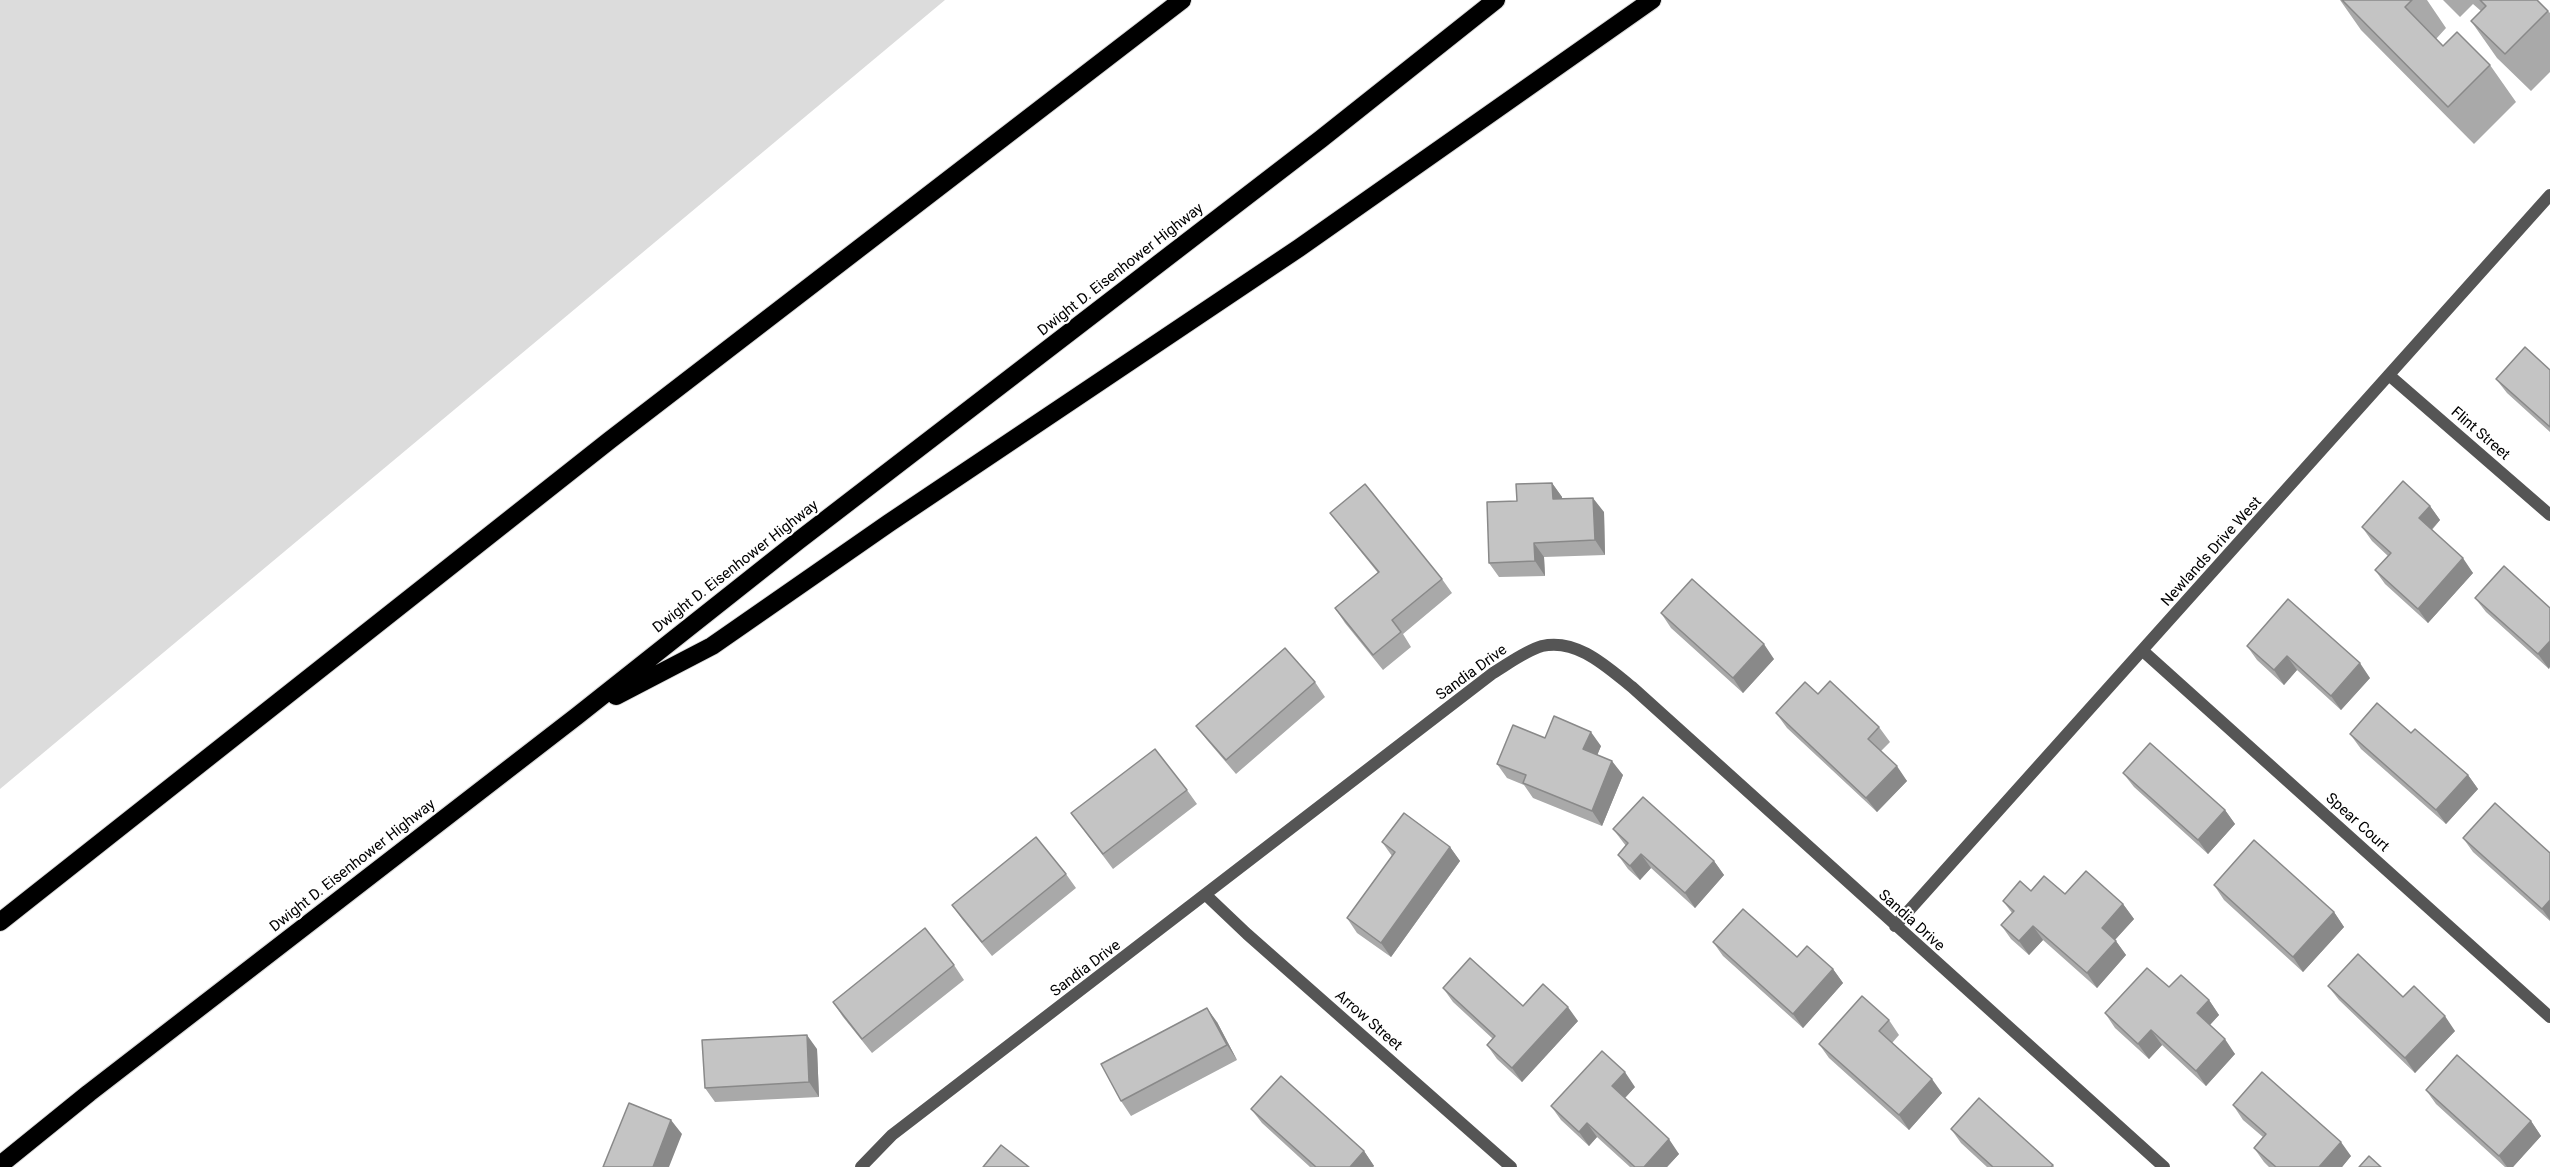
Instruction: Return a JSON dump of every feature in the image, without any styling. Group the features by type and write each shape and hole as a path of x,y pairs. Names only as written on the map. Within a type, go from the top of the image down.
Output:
{"highway":[{"path":"0,922 610,440 1182,0"},
{"name":"Dwight D. Eisenhower Highway","path":"0,1165 98,1086 577,716 798,541 1321,139 1496,0"},
{"path":"577,716 712,646 889,523 1299,248 1652,0"}],"street":[{"name":"Newlands Drive West","path":"1895,926 2550,195"},
{"name":"Flint Street","path":"2390,376 2550,515"},
{"name":"Sandia Drive","path":"861,1167 892,1135 1207,896 1493,674 1542,646 1564,645 1586,652 1632,687 2164,1167"},
{"name":"Spear Court","path":"2143,651 2550,1017"},
{"name":"Arrow Street","path":"1207,896 1511,1167"}],"shaded area":[{"path":"0,0 945,0 0,789"}],"building":[{"path":"2342,0 2412,0 2405,7 2443,46 2457,32 2490,65 2448,107"},
{"path":"2480,0 2537,0 2548,11 2505,54 2471,21 2486,6"},
{"path":"2525,347 2550,370 2550,427 2496,379"},
{"path":"2403,481 2430,506 2419,518 2463,558 2418,609 2375,570 2391,553 2362,527"},
{"path":"1552,483 1553,499 1593,498 1595,540 1534,543 1535,561 1489,563 1487,502 1517,501 1516,484"},
{"path":"1365,484 1442,579 1392,620 1401,632 1373,655 1335,608 1379,572 1330,513"},
{"path":"2504,566 2550,608 2550,641 2538,654 2475,598"},
{"path":"1692,579 1764,644 1733,678 1661,613"},
{"path":"2288,599 2360,663 2331,696 2287,656 2274,670 2247,646"},
{"path":"1285,648 1315,682 1226,760 1196,726"},
{"path":"1830,681 1879,727 1868,739 1897,766 1866,798 1776,713 1805,682 1818,694"},
{"path":"2377,703 2411,733 2415,729 2468,775 2436,810 2350,734"},
{"path":"1554,716 1591,732 1583,749 1612,761 1592,811 1523,783 1526,775 1497,764 1513,725 1545,738"},
{"path":"2150,743 2225,810 2198,840 2123,773"},
{"path":"1155,749 1187,790 1103,854 1071,813"},
{"path":"1643,797 1714,861 1685,893 1641,854 1630,866 1618,855 1628,843 1613,829"},
{"path":"2495,803 2550,853 2550,900 2542,909 2463,838"},
{"path":"1404,813 1450,847 1381,943 1347,918 1395,852 1382,842"},
{"path":"1036,837 1066,874 982,942 952,905"},
{"path":"2254,840 2334,912 2293,957 2214,885"},
{"path":"2086,871 2123,904 2102,928 2116,941 2087,973 2033,926 2019,941 2001,925 2014,911 2003,901 2020,881 2031,891 2044,876 2065,894"},
{"path":"1743,909 1797,957 1807,946 1833,969 1793,1014 1713,942"},
{"path":"925,928 954,965 862,1039 833,1002"},
{"path":"2358,954 2403,997 2414,986 2445,1016 2405,1058 2328,986"},
{"path":"1470,958 1523,1006 1543,984 1568,1007 1512,1068 1487,1045 1495,1036 1443,988"},
{"path":"2147,968 2169,987 2181,975 2209,1000 2197,1013 2225,1039 2196,1071 2151,1030 2138,1044 2105,1013"},
{"path":"1862,996 1889,1020 1879,1031 1932,1079 1899,1115 1819,1044"},
{"path":"1207,1008 1227,1045 1121,1101 1101,1064"},
{"path":"807,1035 809,1082 705,1088 702,1040"},
{"path":"1602,1051 1625,1072 1612,1086 1669,1139 1644,1167 1635,1167 1587,1123 1579,1132 1551,1106"},
{"path":"2457,1055 2531,1121 2499,1156 2426,1090"},
{"path":"2262,1072 2341,1142 2319,1167 2276,1167 2254,1148 2266,1134 2233,1105"},
{"path":"1281,1076 1364,1151 1350,1167 1316,1167 1251,1109"},
{"path":"1979,1098 2053,1165 2051,1167 1993,1167 1951,1129"},
{"path":"629,1103 671,1120 653,1167 603,1167"},
{"path":"1001,1145 1029,1167 983,1167"},
{"path":"2369,1156 2381,1167 2359,1167"}]}
